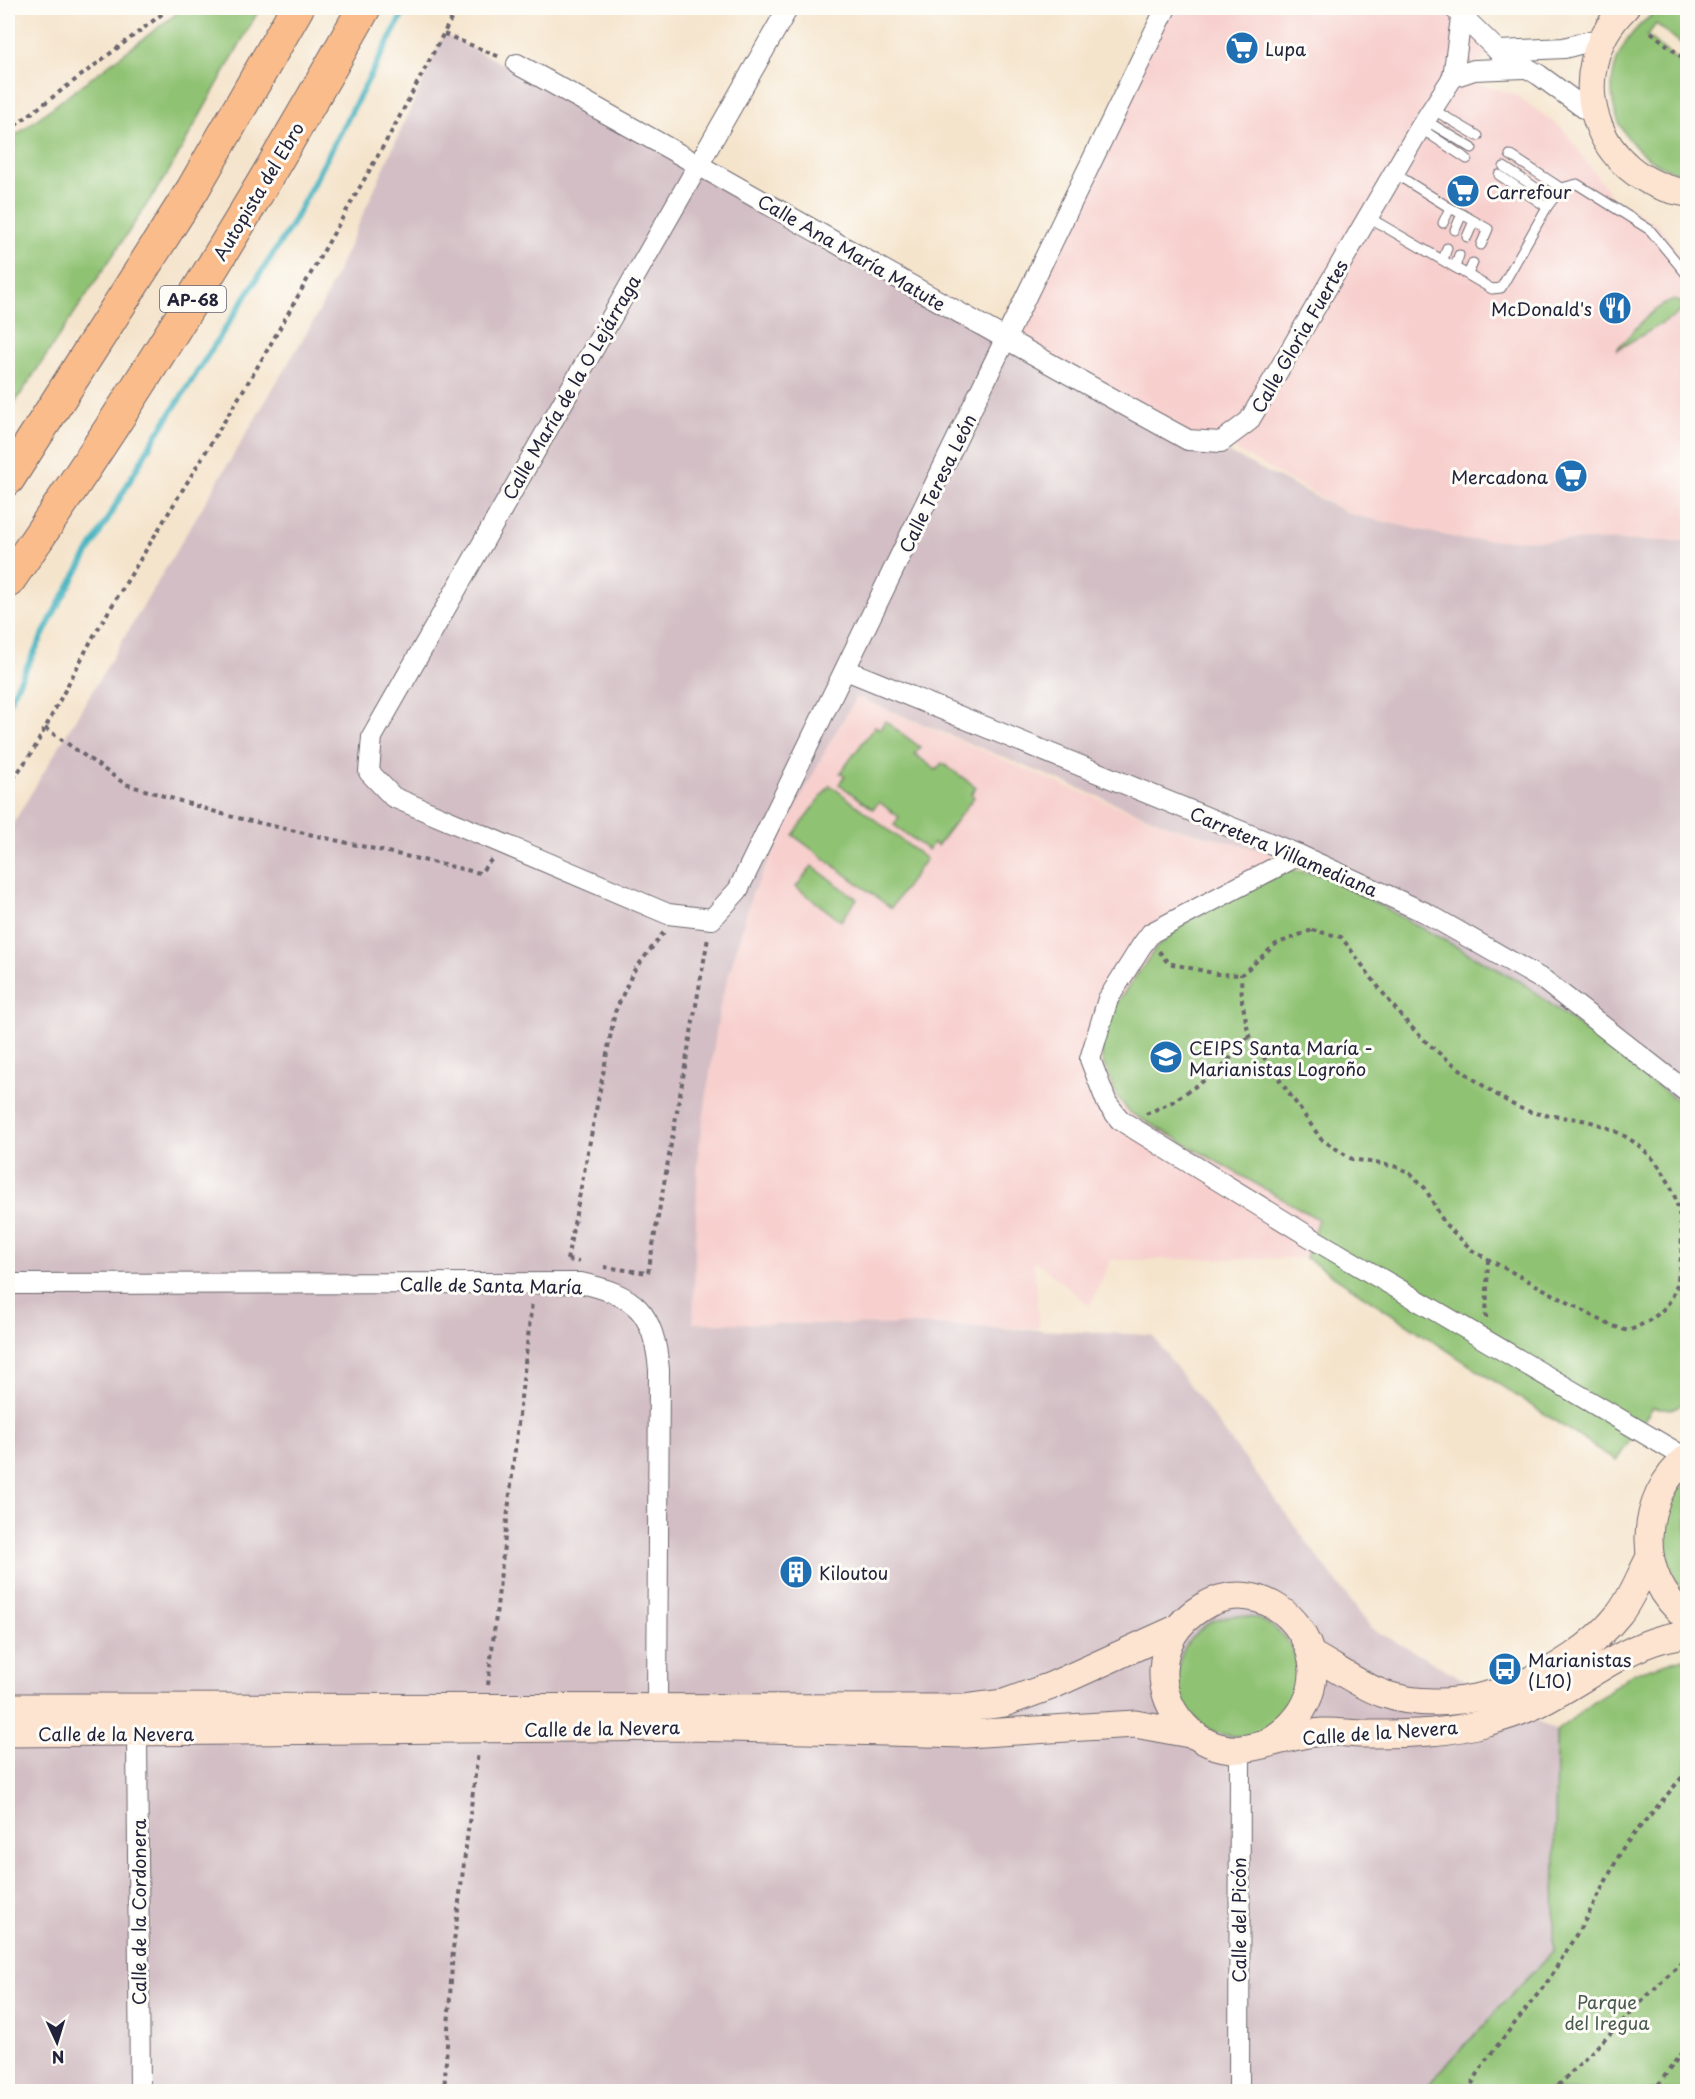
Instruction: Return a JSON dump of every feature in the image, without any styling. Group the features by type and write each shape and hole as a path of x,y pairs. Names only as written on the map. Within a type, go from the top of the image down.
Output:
{"highway":[{"name":"AP-68","path":"8,479 194,189 297,8"},
{"name":"Autopista del Ebro","path":"8,581 180,321 273,169 364,8"}],"main road":[{"path":"1625,8 1602,38 1591,76 1595,116 1608,144 1628,168 1645,180 1683,197"},
{"path":"1687,1457 1667,1478 1654,1503 1648,1539 1650,1557 1657,1579 1669,1599 1688,1618"},
{"name":"Calle de la Nevera","path":"1312,1655 1384,1694 1427,1703 1472,1699 1521,1685 1585,1648 1620,1613 1650,1557"},
{"path":"1243,1598 1262,1601 1279,1609 1294,1621 1305,1637 1312,1655 1314,1676 1311,1697 1301,1716 1287,1731 1268,1742 1240,1749 1224,1748 1195,1736 1172,1710 1164,1686 1163,1660 1176,1629 1189,1615 1206,1605 1224,1599 1243,1598"},
{"name":"Calle de la Nevera","path":"8,1733 137,1733 483,1718 657,1706 965,1708 1004,1703 1051,1686 1176,1629"},
{"name":"Calle de la Nevera","path":"1268,1742 1322,1732 1372,1734 1440,1731 1486,1722 1552,1697 1651,1642 1688,1633"},
{"name":"Calle de la Nevera","path":"8,1707 483,1718 688,1727 966,1734 1135,1724 1195,1736"}],"street":[{"name":"Calle María de la O Lejárraga","path":"505,845 393,797 369,772 372,737 788,8"},
{"name":"Calle Teresa León","path":"712,919 738,890 1166,8"},
{"path":"1458,13 1498,51 1539,75 1595,116"},
{"path":"1458,13 1454,77 1474,70 1524,68"},
{"path":"1498,51 1564,48 1602,38"},
{"name":"Calle Ana María Matute","path":"517,64 699,163 1005,341"},
{"name":"Calle Gloria Fuertes","path":"1005,341 1188,440 1221,442 1250,421 1426,119 1454,77"},
{"name":"Carretera Villamediana","path":"846,670 1299,855 1426,913 1545,981 1688,1093"},
{"path":"505,845 668,914 712,919"},
{"path":"1299,855 1151,933 1108,999 1090,1059 1107,1103 1120,1120 1132,1128 1486,1341 1687,1457"},
{"name":"Calle de Santa María","path":"8,1284 581,1283 610,1289 631,1301 645,1318 656,1339 659,1370 657,1706"},
{"name":"Calle de la Cordonera","path":"137,1733 140,2091"},
{"name":"Calle del Picón","path":"1239,2091 1240,1749"}],"lane":[{"path":"1426,119 1479,136"},
{"path":"1426,119 1472,148"},
{"path":"1426,119 1467,159"},
{"path":"1510,155 1561,188"},
{"path":"1501,171 1550,203"},
{"path":"1394,173 1488,229 1481,245"},
{"path":"1368,217 1492,289 1501,288 1550,203 1561,188 1577,184 1650,230 1688,276"},
{"path":"1443,223 1450,207"},
{"path":"1455,230 1462,214"},
{"path":"1467,237 1474,221"},
{"path":"1431,253 1435,242"},
{"path":"1443,260 1447,248"},
{"path":"1455,267 1459,255"},
{"path":"1467,274 1473,263"}],"path":[{"path":"8,131 170,8"},
{"path":"8,786 33,751 93,637 272,341 393,129 457,8"},
{"path":"1650,32 1688,62"},
{"path":"444,34 517,64"},
{"path":"45,728 125,783 229,816 480,873 505,845"},
{"path":"563,1283 615,1012 633,972 677,915"},
{"path":"598,1266 648,1273 712,919"},
{"path":"1151,933 1156,948 1168,963 1217,974 1241,975 1276,944 1312,930 1341,937 1407,1023 1444,1057 1521,1108 1617,1131 1647,1150 1662,1170 1677,1207 1683,1236 1680,1274 1672,1299 1653,1321 1628,1331 1610,1325 1473,1251 1445,1224 1425,1188 1411,1174 1398,1167 1352,1158 1335,1150 1321,1139 1249,1036 1242,1001 1241,975"},
{"path":"1132,1128 1152,1108 1172,1102 1221,1069 1249,1036"},
{"path":"1486,1341 1488,1259"},
{"path":"568,1260 588,1264"},
{"path":"444,2091 453,1949 483,1718 534,1283"},
{"path":"1467,2091 1486,2060 1548,1981 1587,1917 1624,1846 1688,1770"},
{"path":"1552,2091 1688,1955"},
{"path":"1653,2091 1688,2044"}],"shaded area":[{"path":"1166,8 1454,8 1498,51 1454,77 1514,94 1563,129 1612,197 1660,227 1687,267 1687,541 1465,540 1353,515 1221,442 1188,439 1005,341"},
{"path":"444,34 699,163 1005,341 1353,515 1465,540 1687,541 1687,1108 1521,982 1324,875 1272,853 1173,827 857,697 828,745 752,894 720,1006 698,1155 693,1323 928,1325 1152,1335 1371,1628 1556,1731 1554,1950 1423,2091 8,2091 8,832 320,310"},
{"name":"CEIPS Santa María - Marianistas Logroño","path":"857,697 1070,788 1173,827 1272,853 1276,876 1306,871 1324,875 1521,982 1687,1108 1687,1402 1671,1409 1653,1407 1616,1461 1306,1258 1111,1260 1090,1306 1034,1260 1039,1328 692,1323 698,1155 720,1006 752,894 828,745"}],"green space":[{"path":"184,8 260,8 169,171 8,413 8,141"},
{"path":"1663,8 1687,8 1687,48 1656,24 1647,36 1687,68 1687,175 1658,164 1635,146 1620,125 1613,101 1613,75 1621,50 1638,27"},
{"path":"1675,300 1687,305 1674,317 1616,350 1650,314"},
{"path":"885,721 920,747 915,754 936,770 942,763 976,787 971,794 974,797 937,846 933,843 928,850 894,825 899,817 879,802 873,809 839,784 845,776 840,773 875,726 880,729"},
{"path":"830,785 926,859 891,908 793,835"},
{"path":"812,866 857,899 841,921 796,887"},
{"path":"1290,870 1324,875 1521,982 1687,1108 1687,1402 1671,1409 1653,1407 1616,1461 1306,1258 1318,1219 1129,1112 1117,1096 1102,1060 1101,1035 1108,1015 1156,948 1188,920"},
{"path":"1687,1480 1687,1597 1671,1569 1665,1538 1670,1508 1677,1493"},
{"path":"1238,1616 1261,1621 1280,1634 1293,1653 1298,1676 1293,1699 1280,1718 1261,1731 1238,1736 1215,1731 1196,1718 1183,1699 1178,1676 1183,1653 1196,1634 1215,1621"},
{"name":"Parque del Iregua","path":"1687,1657 1687,2091 1422,2091 1554,1950 1556,1731 1631,1674"}],"waterway":[{"path":"8,704 57,607 152,442 291,226 406,8"}],"place":[{"name":"Lupa","path":"1242,48"},
{"name":"Carrefour","path":"1463,191"},
{"name":"McDonald's","path":"1615,308"},
{"name":"Mercadona","path":"1571,476"},
{"name":"CEIPS Santa María - Marianistas Logroño","path":"1166,1057"},
{"name":"Kiloutou","path":"796,1572"},
{"name":"Marianistas (L10)","path":"1505,1669"}]}
